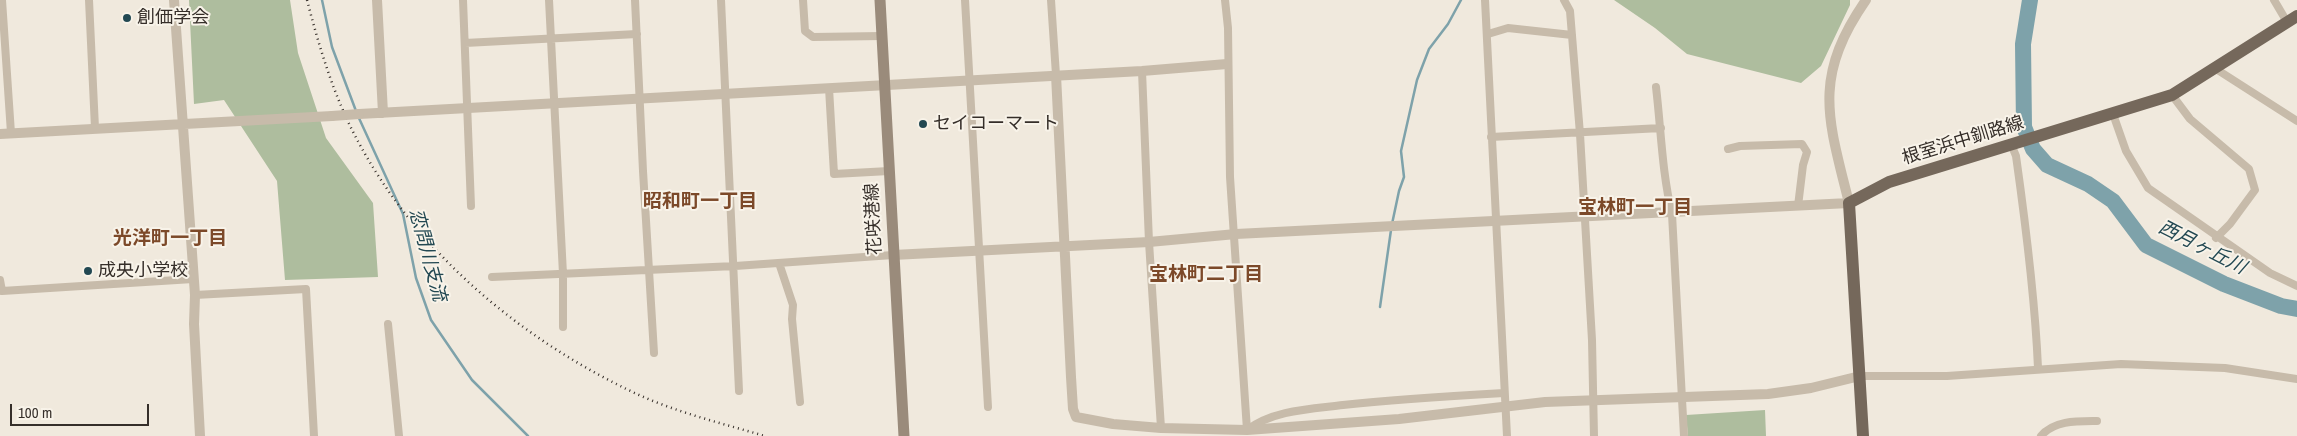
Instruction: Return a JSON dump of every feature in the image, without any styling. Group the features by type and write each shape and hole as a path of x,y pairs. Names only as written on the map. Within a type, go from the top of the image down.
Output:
{"main road":[{"name":"花咲港線","path":"880,0 904,436"},
{"name":"根室浜中釧路線","path":"1849,204 1888,182 2172,95 2216,69 2292,19"},
{"path":"1849,204 1863,436"}],"street":[{"path":"2,0 12,134"},
{"path":"89,0 95,128"},
{"path":"174,0 195,296 194,324 200,436"},
{"path":"377,0 383,113"},
{"path":"463,0 470,206"},
{"path":"549,0 563,274 563,327"},
{"path":"635,0 642,171 654,353"},
{"path":"721,0 740,391"},
{"path":"804,0 805,31 813,37 882,36"},
{"path":"966,0 988,407"},
{"path":"1051,0 1073,409 1076,417 1113,424 1161,428 1247,430 1399,419 1545,402 1776,393 1811,388 1860,376 1947,376 2038,368 2121,364 2225,368 2297,379"},
{"path":"1225,0 1228,28 1230,177 1236,234 1247,430"},
{"path":"1485,0 1507,436"},
{"path":"1564,0 1570,11 1580,134 1594,400 1594,436"},
{"path":"492,277 735,266 893,255 1064,247 1236,234 1495,223 1849,204 1830,125 1830,77 1843,38 1866,0"},
{"path":"2274,0 2292,19"},
{"path":"1488,34 1508,28 1572,35"},
{"path":"465,43 637,34"},
{"path":"0,134 1142,71 1227,64"},
{"path":"2216,69 2297,122"},
{"path":"1142,71 1149,242 1161,428"},
{"path":"1656,87 1665,185 1672,214 1684,436"},
{"path":"829,88 834,174 889,171"},
{"path":"2172,95 2190,119 2248,169 2256,190 2230,224 2216,238"},
{"path":"2113,114 2126,151 2148,188 2216,238 2270,273 2297,286"},
{"path":"1491,137 1580,134 1661,128"},
{"path":"2016,143 2016,156 2035,300 2038,368"},
{"path":"1728,149 1740,146 1802,144 1807,152 1803,165 1798,206"},
{"path":"779,263 793,305 792,319 800,402"},
{"path":"0,280 2,291 193,279"},
{"path":"195,296 306,289 314,436"},
{"path":"388,324 399,436"},
{"path":"1247,430 1257,422 1285,414 1324,407 1404,398 1504,393"},
{"path":"2041,436 2052,426 2073,422 2097,421"}],"green space":[{"path":"189,0 290,0 298,53 326,138 373,203 378,277 285,280 277,181 224,100 194,104"},
{"path":"1614,0 1850,0 1850,5 1821,66 1801,83 1687,54 1655,28"},
{"path":"1765,410 1766,436 1688,436 1686,415"}],"waterway":[{"name":"恋問川支流","path":"322,0 332,47 356,111"},
{"path":"1392,224 1404,177 1401,151 1417,80 1429,49 1448,24 1461,0"},
{"name":"西月ヶ丘川","path":"2030,0 2023,44 2024,127 2033,149 2047,165 2088,184 2113,201 2146,245 2224,284 2281,306 2297,309"},
{"name":"恋問川支流","path":"358,116 403,214 416,278 431,320 472,380 528,436"},
{"path":"1380,307 1391,230"}],"railway":[{"path":"307,0 329,74 343,110 360,145 385,186 413,224 445,259 480,292 517,322 597,374 639,395 670,407 765,436"}],"place":[{"name":"創価学会","path":"127,18"},
{"name":"セイコーマート","path":"923,124"},
{"name":"成央小学校","path":"88,271"}],"district":[{"name":"昭和町一丁目","path":"700,202"},
{"name":"宝林町一丁目","path":"1635,208"},
{"name":"光洋町一丁目","path":"170,239"},
{"name":"宝林町二丁目","path":"1206,275"}]}
